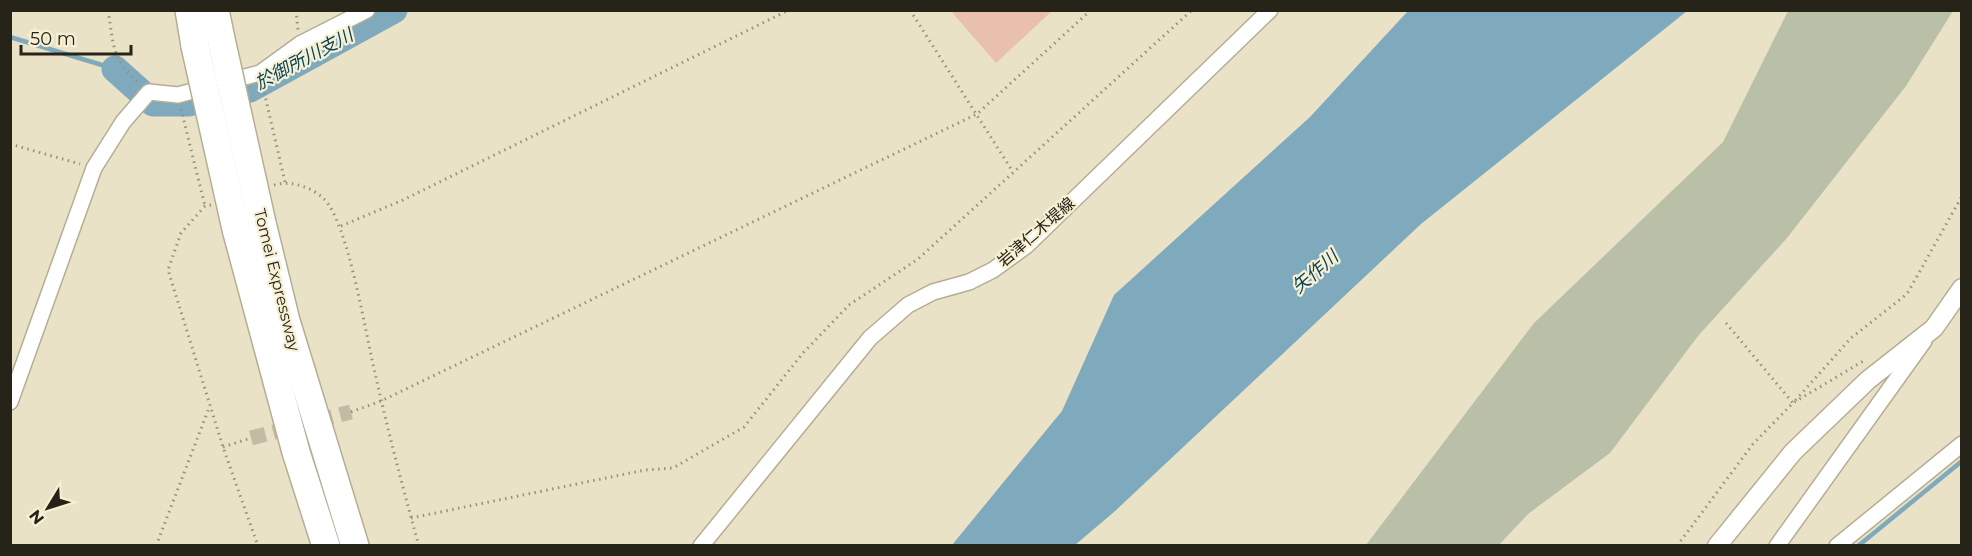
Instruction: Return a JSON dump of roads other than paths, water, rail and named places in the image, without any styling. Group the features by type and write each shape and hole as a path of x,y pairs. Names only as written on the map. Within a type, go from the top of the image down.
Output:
{"highway":[{"name":"Tomei Expressway","path":"189,10 236,229 296,453 326,546"},
{"name":"Tomei Expressway","path":"215,10 285,321 355,546"}],"street":[{"path":"10,402 94,168 123,122 149,92 178,95 260,73 300,44 367,10"},
{"name":"岩津仁木堤線","path":"701,546 870,338 908,304 933,292 969,282 993,270 1026,246 1270,10"},
{"path":"1777,546 1962,288"},
{"path":"1717,546 1792,452 1868,380 1934,328"},
{"path":"1837,546 1962,444"}],"water":[{"name":"矢作川","path":"1408,11 1687,11 1421,224 1114,512 1075,545 952,545 1062,411 1114,295 1310,117"}],"waterway":[{"name":"於御所川支川","path":"115,69 153,103 188,103 250,89 394,10"},
{"path":"10,37 115,69"},
{"path":"1858,546 1962,461"}],"tunnel":[{"path":"251,438 351,412"}]}
